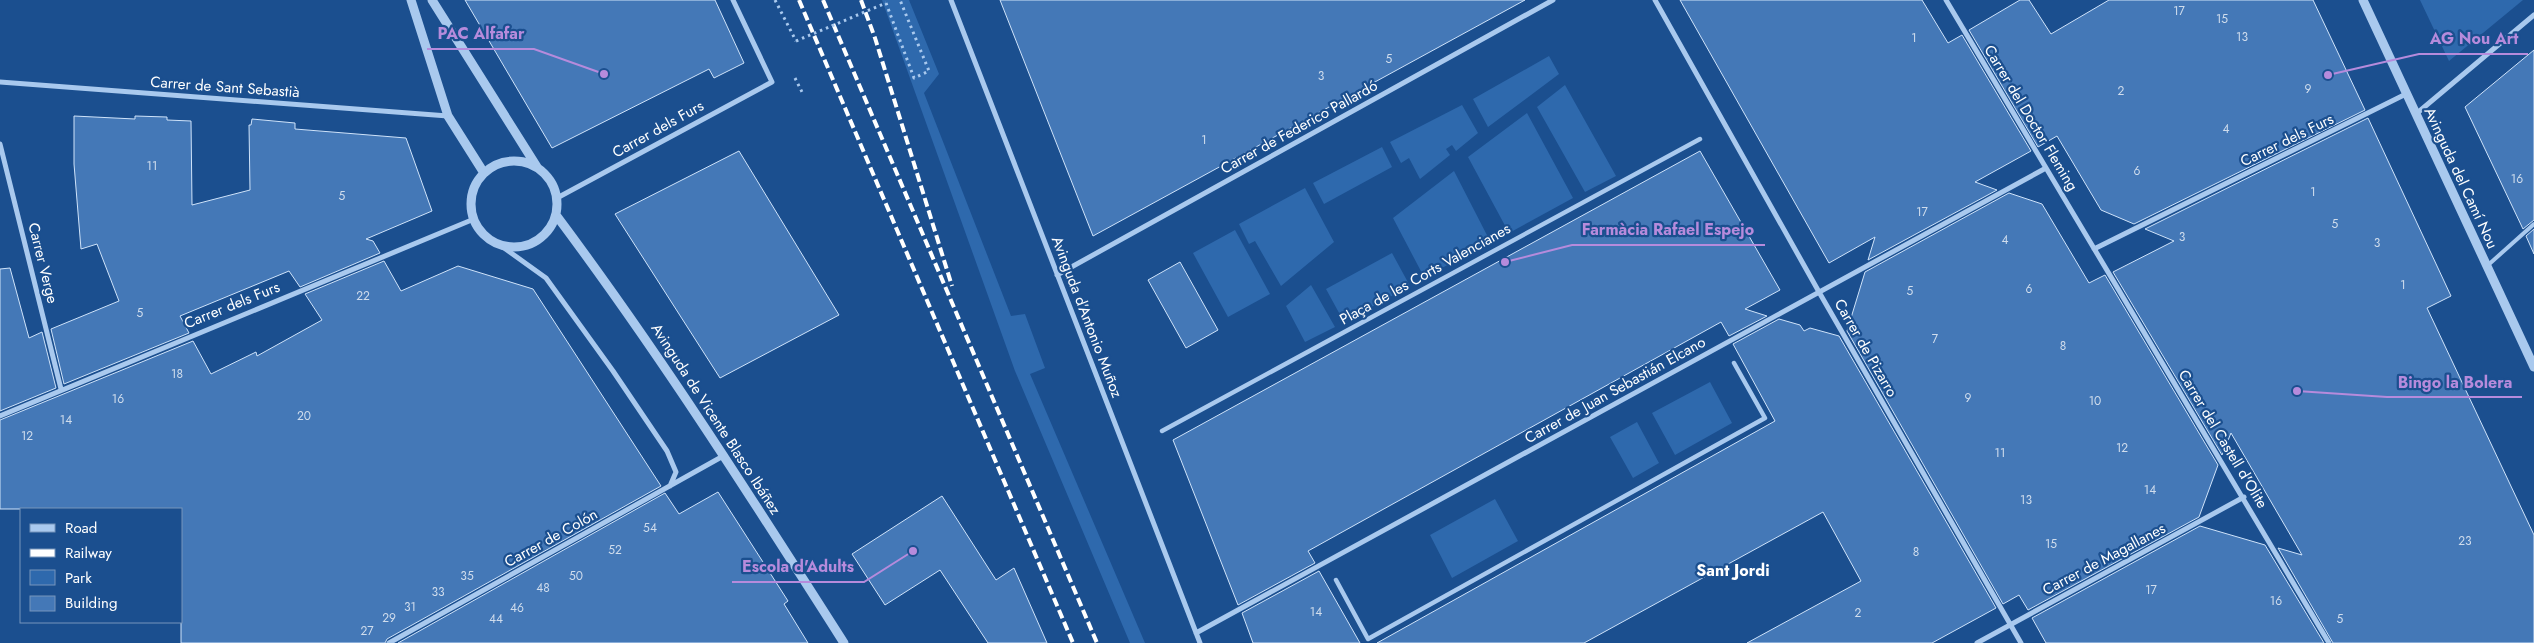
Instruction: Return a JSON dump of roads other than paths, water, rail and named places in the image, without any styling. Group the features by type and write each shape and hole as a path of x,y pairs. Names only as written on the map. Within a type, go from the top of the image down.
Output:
{"street":[{"path":"411,0 448,116 484,174"},
{"path":"432,0 537,167 553,186 557,198 556,215 550,228 540,239 514,247 500,245"},
{"name":"Carrer dels Furs","path":"557,198 772,82 733,0"},
{"name":"Avinguda d’Antonio Muñoz","path":"951,0 1200,643"},
{"name":"Carrer de Federico Pallardó","path":"1057,276 1553,0"},
{"name":"Carrer de Pizarro","path":"1655,0 1693,64 1819,292 2021,643"},
{"name":"Carrer del Doctor Fleming","path":"1946,0 2094,249"},
{"name":"Avinguda del Camí Nou","path":"2363,0 2534,367"},
{"path":"2415,114 2534,16"},
{"name":"Carrer de Sant Sebastià","path":"0,82 448,116"},
{"name":"Carrer dels Furs","path":"2094,249 2406,94"},
{"name":"Plaça de les Corts Valencianes","path":"1162,432 1700,139"},
{"name":"Carrer Verge","path":"0,144 61,389"},
{"path":"537,167 524,162 509,162 496,165 484,174 473,192 471,202 478,229 488,239 500,245 546,278 613,371 667,451 676,472 670,486"},
{"name":"Carrer de Juan Sebastián Elcano","path":"1196,633 2046,168"},
{"name":"Avinguda de Vicente Blasco Ibáñez","path":"556,215 637,325 726,455 844,643"},
{"name":"Carrer dels Furs","path":"0,416 61,389 474,219"},
{"name":"Carrer del Castell d'Olite","path":"2094,249 2244,497 2329,643"},
{"path":"1336,580 1368,639 1765,418 1734,362"},
{"name":"Carrer de Colón","path":"389,643 726,455"},
{"name":"Carrer de Magallanes","path":"1977,643 2244,497"}],"lane":[{"path":"2487,266 2534,224"}],"railway":[{"path":"799,0 1073,643"},
{"path":"823,0 1097,643"},
{"path":"861,0 875,38 952,286"}],"place":[{"name":"PAC Alfafar","path":"604,74"},
{"name":"AG Nou Art","path":"2328,75"},
{"name":"Farmàcia Rafael Espejo","path":"1505,262"},
{"name":"Bingo la Bolera","path":"2297,391"},
{"name":"Escola d'Adults","path":"913,551"}],"district":[{"name":"Sant Jordi","path":"1733,570"}]}
